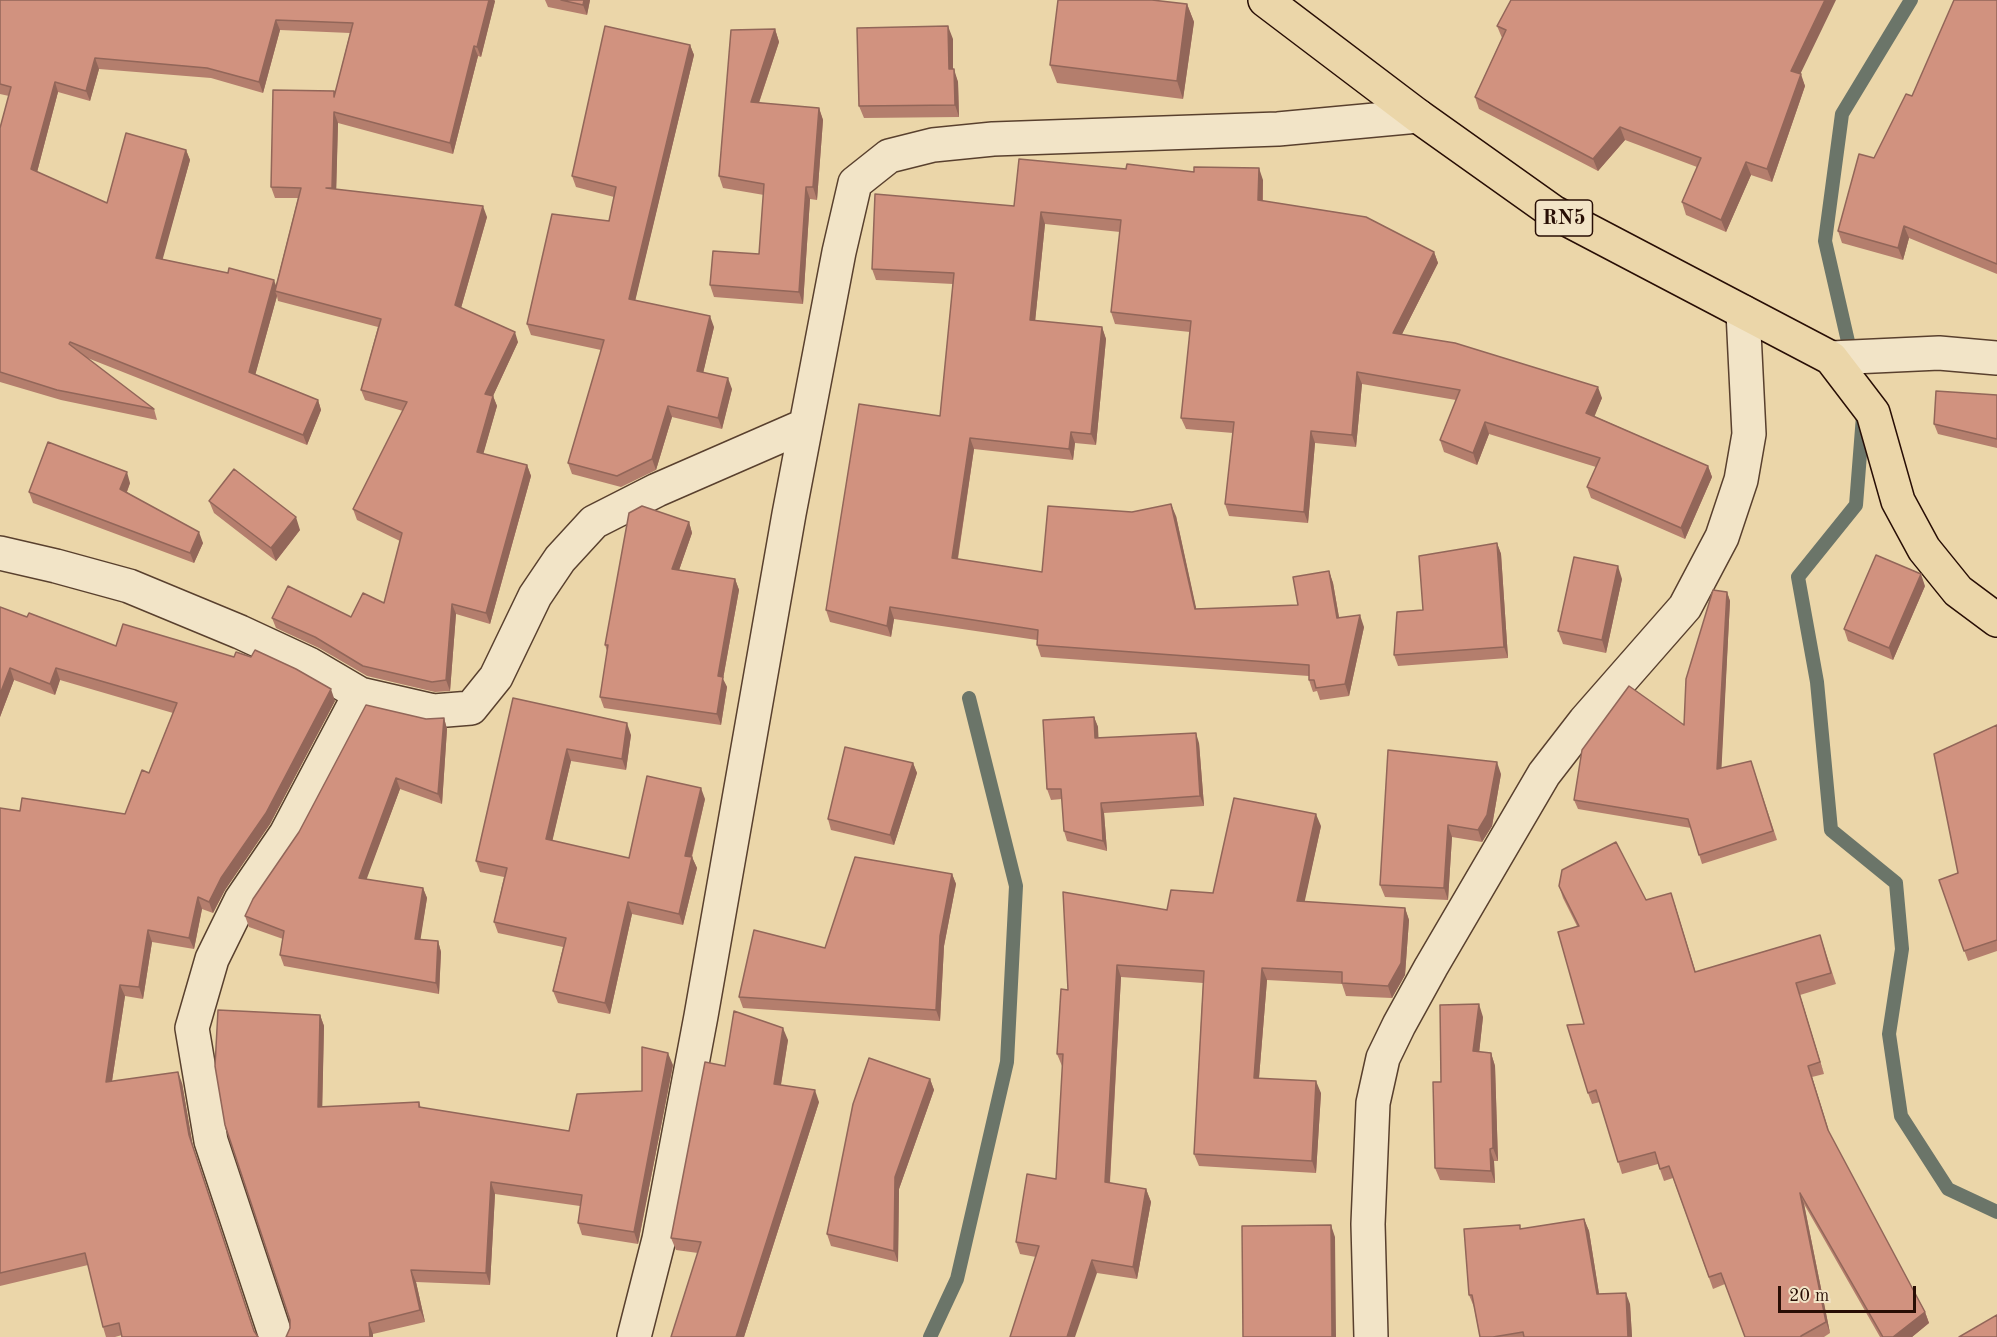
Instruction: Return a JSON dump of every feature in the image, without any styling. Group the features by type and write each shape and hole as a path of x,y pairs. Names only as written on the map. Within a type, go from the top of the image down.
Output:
{"highway":[{"name":"RN5","path":"1265,0 1418,116 1553,212 1831,358 1873,413 1898,501 1924,549 1958,591 1997,620"}],"street":[{"path":"634,1337 659,1239 701,1016 789,513 839,252 855,183 889,156 933,145 993,139 1278,129 1418,116"},
{"path":"1371,1337 1368,1202 1373,1103 1383,1058 1431,967 1544,774 1585,721 1685,607 1722,537 1741,480 1749,434 1743,312"},
{"path":"1831,358 1939,353 1997,358"},
{"path":"0,553 129,586 299,659 360,694 434,711 471,708 496,677 536,596 548,577 560,559 594,522 657,490 806,425"},
{"path":"276,1337 211,1141 192,1028 212,959 242,900 286,834 360,694"}],"building":[{"path":"0,0 489,0 477,47 474,46 450,143 334,112 332,188 326,188 483,206 455,305 515,332 485,394 493,396 477,452 527,465 486,613 452,604 446,680 432,682 363,666 315,637 272,618 288,586 351,617 363,593 384,603 402,533 353,509 407,402 361,390 381,319 275,291 301,188 271,187 273,90 334,91 334,97 353,23 276,20 259,82 207,68 95,58 86,91 55,82 31,169 107,203 126,133 186,150 156,258 228,273 229,268 274,280 249,372 318,400 303,435 70,342 69,344 154,409 57,390 0,372 0,128 11,87 0,84"},
{"path":"561,0 584,0 583,5"},
{"path":"1058,0 1152,0 1187,4 1177,81 1050,65"},
{"path":"1511,0 1825,0 1791,71 1801,74 1767,169 1746,162 1721,220 1682,202 1701,158 1620,127 1593,159 1475,97 1506,30 1497,26"},
{"path":"1954,0 1997,0 1997,264 1904,226 1898,248 1838,231 1859,154 1874,158 1906,94 1912,96"},
{"path":"605,26 690,45 629,299 710,316 697,371 728,378 718,418 668,406 652,459 617,476 568,463 604,340 527,324 552,214 609,221 616,187 572,176"},
{"path":"948,26 949,69 954,69 955,105 859,106 857,28"},
{"path":"775,29 751,102 819,108 813,187 806,187 799,292 710,285 713,251 759,254 764,184 719,176 731,30"},
{"path":"1019,159 1126,169 1127,164 1194,172 1194,167 1259,168 1258,200 1366,217 1434,252 1393,333 1455,343 1598,387 1586,413 1708,466 1681,528 1587,487 1600,458 1485,422 1473,453 1440,440 1460,390 1357,372 1352,435 1311,431 1304,512 1225,504 1234,422 1181,418 1191,321 1111,312 1121,220 1041,212 1030,320 1102,327 1091,434 1071,432 1069,449 970,438 952,558 1042,572 1048,506 1132,512 1171,504 1195,609 1298,605 1293,577 1329,571 1337,618 1360,615 1345,684 1316,688 1314,680 1309,680 1309,665 1037,645 1038,630 890,607 887,626 826,610 859,404 940,416 954,273 872,269 875,194 1014,206"},
{"path":"1936,391 1997,395 1997,439 1934,424"},
{"path":"48,442 127,472 120,489 199,532 190,553 29,492"},
{"path":"234,469 296,517 271,548 209,501"},
{"path":"642,506 689,522 672,569 735,579 718,676 723,677 717,714 600,697 608,645 605,645 629,513"},
{"path":"1497,543 1504,647 1394,655 1397,612 1423,610 1419,556"},
{"path":"1876,555 1921,574 1889,648 1844,629"},
{"path":"1574,557 1618,566 1602,640 1558,631"},
{"path":"1713,590 1727,592 1717,769 1751,761 1773,831 1699,855 1688,819 1574,800 1582,750 1629,686 1684,725 1686,679"},
{"path":"0,607 27,617 29,613 116,646 123,624 234,657 236,652 251,657 255,650 296,669 331,689 266,813 221,878 209,902 198,897 189,938 148,930 139,987 120,985 106,1082 178,1072 189,1135 254,1331 258,1337 122,1337 119,1323 103,1327 85,1253 0,1273 0,808 20,811 22,798 125,814 142,770 149,773 177,703 56,668 50,684 10,668 0,694"},
{"path":"513,698 627,723 622,759 567,749 546,839 629,858 647,776 701,788 685,856 692,857 679,914 628,902 605,1003 553,991 566,938 494,922 507,868 476,861"},
{"path":"366,705 426,719 444,718 438,794 396,778 359,878 423,888 415,939 438,941 436,983 280,955 284,931 245,916 253,899 299,832"},
{"path":"1094,717 1095,738 1196,733 1200,796 1101,803 1103,841 1064,831 1061,789 1047,789 1043,720"},
{"path":"1997,725 1997,940 1964,951 1939,880 1958,873 1934,754"},
{"path":"845,747 913,763 890,835 828,819"},
{"path":"1388,750 1497,762 1487,815 1478,830 1448,825 1444,888 1380,885"},
{"path":"1234,798 1316,814 1297,901 1405,908 1401,963 1388,986 1342,983 1342,972 1262,968 1254,1078 1316,1081 1312,1161 1194,1154 1204,971 1117,965 1105,1182 1146,1189 1133,1267 1092,1260 1067,1337 1010,1337 1039,1246 1016,1242 1027,1174 1056,1179 1063,1054 1057,1054 1061,989 1068,990 1063,892 1167,910 1171,890 1213,893"},
{"path":"1616,842 1646,900 1671,893 1695,972 1820,935 1831,973 1796,983 1820,1062 1808,1066 1828,1130 1925,1312 1893,1337 1883,1337 1800,1193 1826,1322 1801,1337 1745,1337 1721,1273 1709,1277 1669,1166 1660,1169 1655,1152 1618,1162 1596,1090 1588,1093 1567,1025 1584,1024 1558,932 1579,926 1559,886 1562,870"},
{"path":"855,857 952,874 940,936 936,1010 739,997 754,930 825,948"},
{"path":"1479,1004 1473,1051 1491,1053 1493,1148 1490,1149 1491,1171 1435,1168 1433,1082 1441,1082 1440,1005"},
{"path":"218,1010 320,1015 318,1107 419,1102 419,1107 569,1131 577,1094 642,1091 642,1047 668,1053 634,1232 578,1223 582,1195 491,1182 486,1273 411,1270 420,1310 369,1323 370,1337 286,1337 290,1328 290,1320 225,1125 215,1066"},
{"path":"734,1011 783,1028 774,1084 815,1090 736,1337 671,1337 701,1242 671,1238 705,1062 725,1066"},
{"path":"869,1058 930,1079 895,1177 894,1251 827,1234 853,1104"},
{"path":"1584,1219 1597,1294 1626,1293 1628,1337 1524,1337 1523,1332 1480,1337 1472,1295 1469,1295 1464,1229 1520,1225 1520,1229"},
{"path":"1331,1225 1332,1337 1243,1337 1242,1226"},
{"path":"1997,1315 1997,1337 1959,1337"}],"waterway":[{"path":"1852,359 1825,241 1842,114 1911,0"},
{"path":"1863,416 1856,505 1798,577 1817,682 1831,830 1896,883 1902,949 1889,1034 1901,1116 1948,1189 1997,1212"},
{"path":"930,1337 957,1279 1007,1062 1016,886 969,698"}]}
